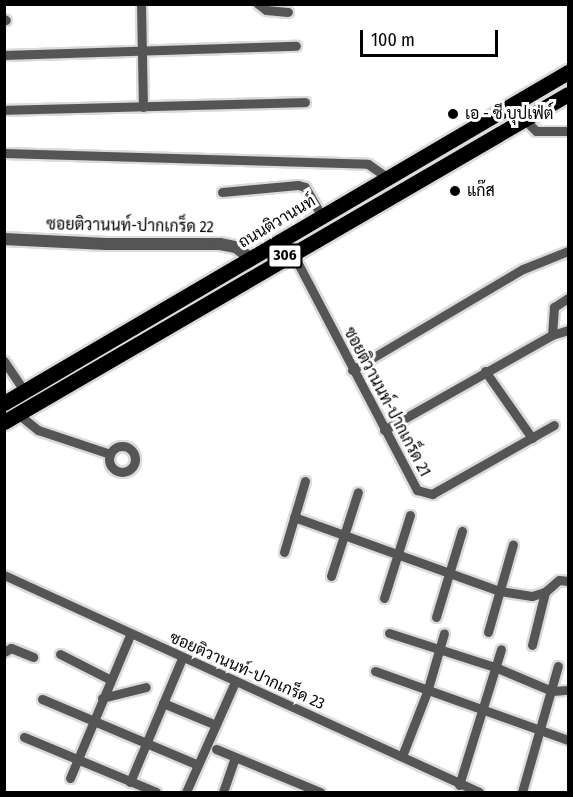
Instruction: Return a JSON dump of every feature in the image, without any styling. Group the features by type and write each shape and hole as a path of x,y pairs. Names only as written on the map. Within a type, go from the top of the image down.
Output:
{"main road":[{"name":"ถนนติวานนท์","path":"11,418 255,265 322,216 568,72"},
{"name":"ถนนติวานนท์","path":"4,403 255,265 292,252 568,94"}],"street":[{"path":"141,4 143,107"},
{"path":"258,4 266,10 288,12"},
{"path":"4,55 296,46"},
{"path":"4,110 305,102"},
{"path":"523,118 536,131 568,131"},
{"path":"4,153 146,160 368,164 388,177"},
{"path":"222,192 298,185 305,187 322,216"},
{"name":"ซอยติวานนท์-ปากเกร็ด 22","path":"4,239 106,244 220,244 236,247 255,265"},
{"path":"352,370 523,269 568,251"},
{"name":"ซอยติวานนท์-ปากเกร็ด 21","path":"292,252 384,430 417,490 424,495 554,425"},
{"path":"552,335 554,307 568,298"},
{"path":"384,430 484,371 552,335 568,330"},
{"path":"4,361 24,390"},
{"path":"484,371 532,438"},
{"path":"11,418 110,454"},
{"path":"284,552 305,481"},
{"path":"331,576 358,492"},
{"path":"384,598 410,515"},
{"path":"294,517 397,556 500,591 532,596 545,592 559,580 568,581"},
{"path":"436,617 462,531"},
{"path":"488,632 513,544"},
{"name":"ซอยติวานนท์-ปากเกร็ด 23","path":"4,575 130,635 402,756 459,785 479,792"},
{"path":"532,645 545,592"},
{"path":"389,633 495,667 552,691 568,690"},
{"path":"402,756 427,692 444,633"},
{"path":"70,778 109,679 130,635"},
{"path":"4,652 10,648 33,657"},
{"path":"459,785 501,649"},
{"path":"60,654 109,679"},
{"path":"130,782 182,658"},
{"path":"522,792 558,666"},
{"path":"375,671 427,692 568,740"},
{"path":"186,792 235,682"},
{"path":"102,698 146,687"},
{"path":"42,699 198,765"},
{"path":"163,703 216,725"},
{"path":"24,736 156,792"},
{"path":"216,749 296,788 320,792"},
{"path":"223,792 235,758"}],"place":[{"name":"เอ - ซี บุปเฟ่ต์","path":"453,114"},
{"name":"แก๊ส","path":"455,191"}]}
